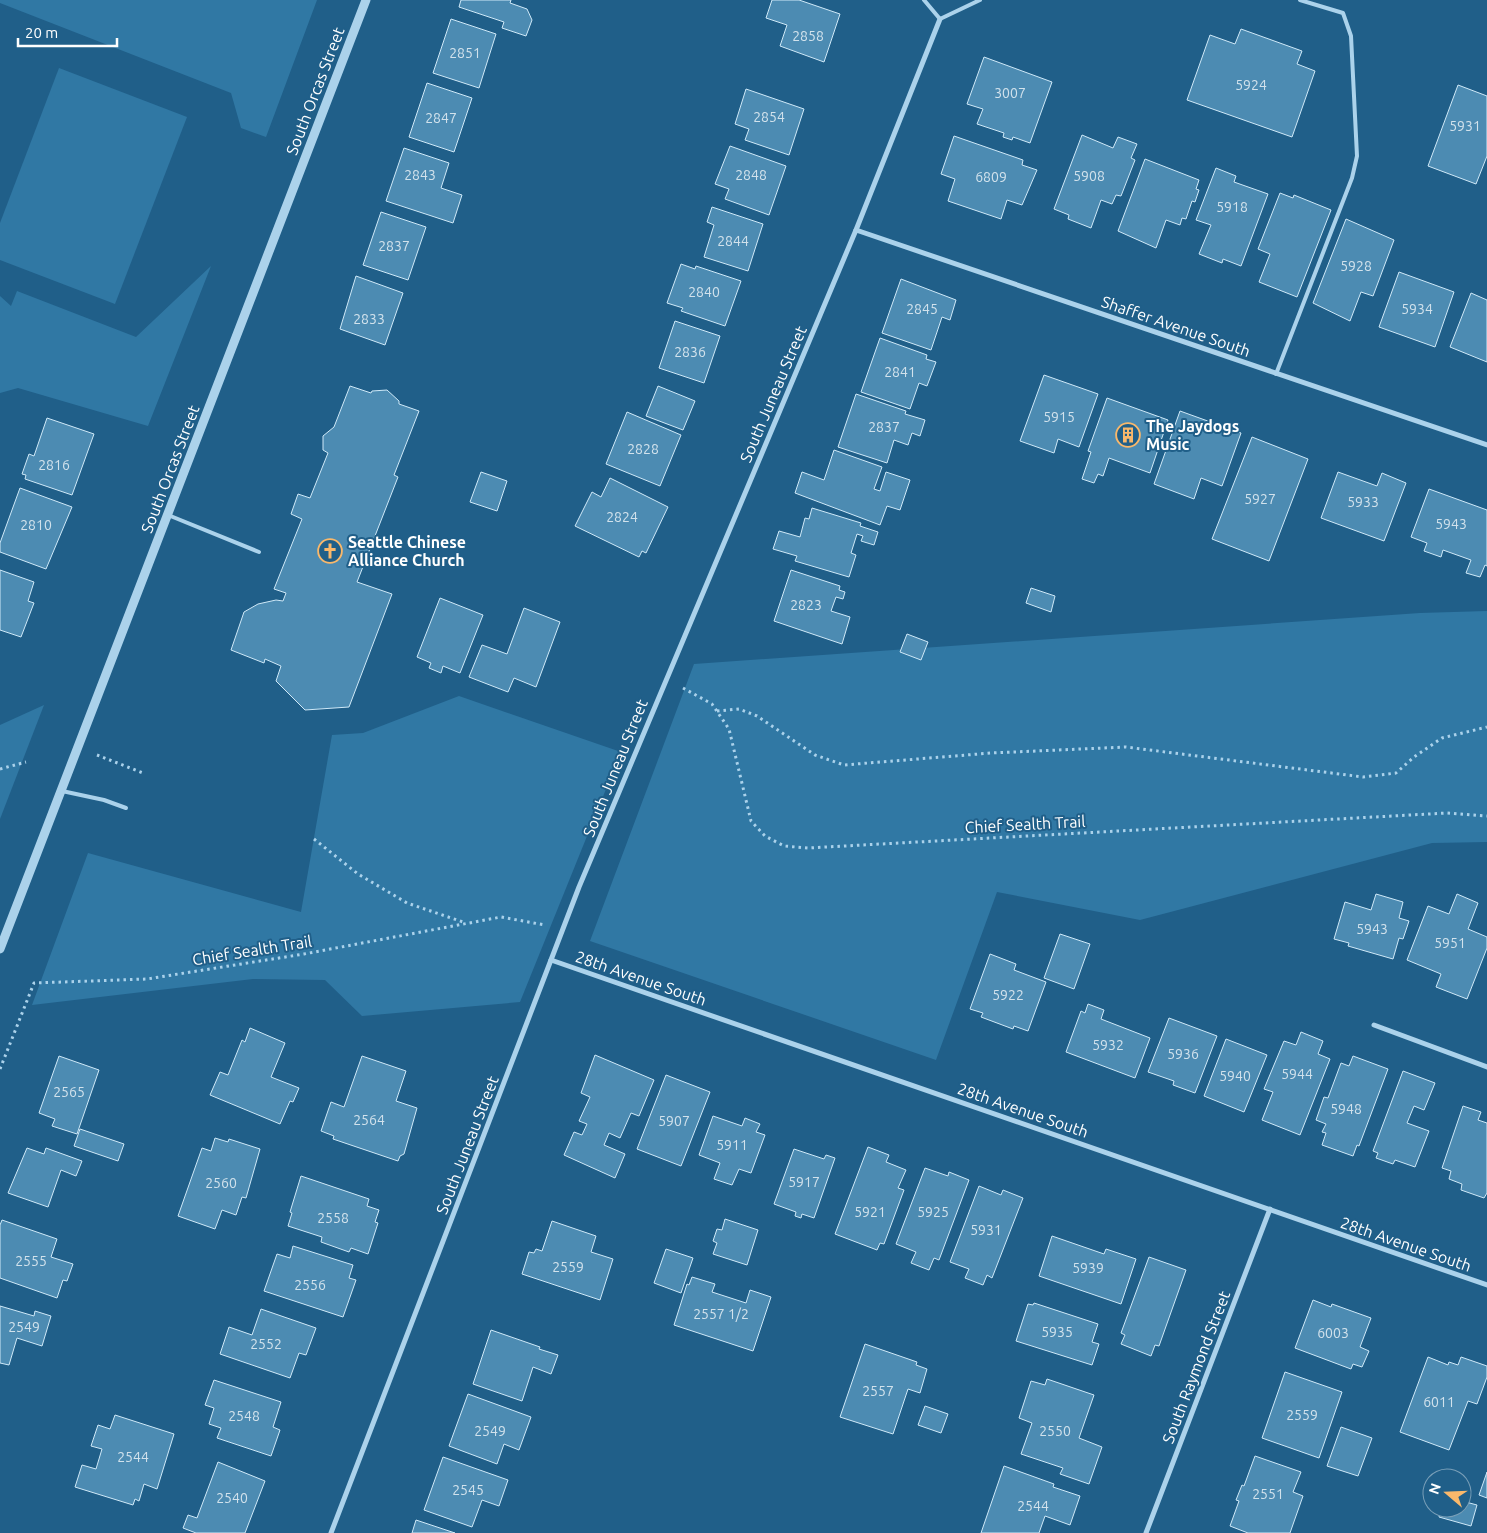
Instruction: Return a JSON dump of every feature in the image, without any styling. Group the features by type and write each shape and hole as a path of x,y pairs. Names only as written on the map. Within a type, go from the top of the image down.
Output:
{"street":[{"name":"South Orcas Street","path":"0,948 366,0"},
{"name":"South Juneau Street","path":"331,1533 562,930 666,678 856,230 940,19"},
{"name":"Shaffer Avenue South","path":"856,230 1487,445"},
{"name":"28th Avenue South","path":"551,960 1487,1285"},
{"path":"1374,1025 1487,1067"},
{"name":"South Raymond Street","path":"1146,1533 1270,1210"}],"lane":[{"path":"924,0 940,19 980,0"},
{"path":"1276,374 1352,178 1356,156 1351,36 1344,13 1300,0"},
{"path":"168,515 259,552"},
{"path":"62,791 104,800 126,808"}],"path":[{"name":"Chief Sealth Trail","path":"666,678 712,704 717,711 729,729 751,821 765,836 784,846 818,848 1447,813 1487,816"},
{"path":"717,711 739,709 757,716 816,755 844,765 991,753 1126,747 1363,777 1396,773 1414,757 1442,738 1487,727"},
{"path":"95,754 143,773"},
{"path":"0,769 26,762"},
{"path":"314,839 358,874 407,903 466,923"},
{"name":"Chief Sealth Trail","path":"0,1068 34,983 147,979 304,954 501,917 562,930"}],"shaded area":[{"path":"0,0 317,0 266,137 241,128 231,93 0,3"},
{"path":"59,68 187,117 115,304 0,260 0,223"},
{"path":"211,266 148,426 18,388 0,393 0,296 11,306 17,291 136,337"},
{"path":"1487,611 1487,842 1432,843 1140,920 997,892 936,1060 590,941 694,664 1420,613"},
{"path":"459,696 621,752 520,1002 362,1016 325,980 253,979 32,1005 88,853 301,912 332,735 363,733"},
{"path":"44,705 0,819 0,725"}],"building":[{"path":"461,0 511,0 510,3 527,9 532,20 526,36 502,28 504,22 459,7"},
{"path":"772,0 799,0 840,14 824,62 780,46 787,25 766,18"},
{"path":"451,19 496,34 479,88 433,73"},
{"path":"1241,29 1302,51 1297,64 1315,71 1292,137 1187,100 1210,35 1235,44"},
{"path":"984,57 1052,82 1030,143 1013,137 1012,140 1003,137 1004,133 977,124 983,109 967,104"},
{"path":"427,83 472,98 454,152 409,137"},
{"path":"1458,85 1487,96 1487,156 1476,184 1428,166"},
{"path":"746,89 804,109 789,155 745,140 749,129 735,124"},
{"path":"1082,135 1113,148 1118,137 1137,144 1131,158 1135,160 1121,196 1116,195 1112,204 1101,200 1091,228 1068,219 1069,215 1054,209"},
{"path":"954,136 1023,160 1022,165 1037,170 1022,205 1007,200 1001,219 948,201 955,179 941,174"},
{"path":"730,146 786,166 769,215 725,199 729,189 715,184"},
{"path":"404,148 449,163 441,188 462,195 453,223 386,201"},
{"path":"1145,159 1199,180 1196,189 1199,190 1195,202 1192,201 1186,219 1182,218 1180,225 1166,220 1156,248 1118,231"},
{"path":"1216,168 1236,176 1234,182 1268,194 1241,266 1223,259 1222,263 1199,254 1211,225 1196,220"},
{"path":"1280,193 1293,198 1294,195 1331,210 1297,297 1259,282 1270,254 1258,249"},
{"path":"712,207 763,224 748,271 704,257 714,225 707,222"},
{"path":"381,212 426,227 408,280 363,265"},
{"path":"1346,219 1394,240 1373,296 1361,292 1350,321 1313,303"},
{"path":"681,264 695,269 696,266 741,281 725,326 681,311 683,308 667,303"},
{"path":"1399,272 1454,292 1435,347 1379,327"},
{"path":"356,276 403,293 385,345 340,329"},
{"path":"901,279 956,300 950,320 942,317 931,350 882,333"},
{"path":"1471,293 1487,300 1487,362 1450,347"},
{"path":"675,321 720,336 704,383 659,368"},
{"path":"880,338 927,355 926,359 936,362 927,386 919,383 910,409 861,392"},
{"path":"1044,375 1098,394 1079,447 1058,439 1054,453 1020,441"},
{"name":"Seattle Chinese Alliance Church","path":"350,386 371,393 372,391 387,390 399,401 399,404 419,411 394,475 398,477 357,582 392,594 349,707 305,710 276,681 281,666 265,659 264,663 231,650 244,612 258,604 276,600 283,601 286,593 274,589 302,519 291,514 298,494 310,498 328,453 323,450 323,436 334,427"},
{"path":"658,386 695,401 683,430 646,416"},
{"path":"856,394 906,411 905,414 925,420 920,436 912,433 908,445 894,440 887,463 838,447"},
{"name":"The Jaydogs Music","path":"1107,398 1168,420 1150,473 1109,458 1103,476 1098,474 1094,483 1082,479 1091,452 1088,451"},
{"path":"1180,411 1241,433 1222,486 1201,478 1194,499 1154,484"},
{"path":"627,412 681,435 660,486 606,464"},
{"path":"47,418 94,434 72,495 25,479 26,475 22,474 29,454 34,456"},
{"path":"1252,437 1308,459 1269,561 1212,539"},
{"path":"834,450 882,467 874,489 880,491 886,472 910,480 900,510 887,506 880,525 795,493 802,472 824,480"},
{"path":"481,472 507,481 497,511 470,502"},
{"path":"1338,472 1377,486 1382,473 1406,483 1384,541 1321,518"},
{"path":"610,478 668,507 646,553 642,551 639,557 575,526 592,492 601,497"},
{"path":"20,488 72,507 46,569 0,552 0,543"},
{"path":"1429,489 1487,510 1487,566 1485,565 1480,577 1466,573 1471,560 1443,550 1441,557 1424,551 1427,543 1411,537"},
{"path":"812,508 861,523 860,526 878,532 874,545 861,541 863,536 857,534 851,553 856,555 849,577 795,561 797,556 773,549 779,531 800,537 805,518 809,519"},
{"path":"0,570 34,582 28,601 34,603 21,637 0,630"},
{"path":"791,570 840,586 839,590 845,592 843,599 836,597 831,611 850,617 842,644 774,621"},
{"path":"1031,588 1055,596 1051,612 1026,603"},
{"path":"440,598 483,615 460,673 443,666 441,673 429,668 431,663 417,657"},
{"path":"524,608 560,622 536,687 514,678 508,692 469,677 482,645 507,654"},
{"path":"907,634 928,642 921,660 900,652"},
{"path":"1376,894 1403,902 1399,918 1409,921 1403,939 1399,938 1393,959 1348,946 1349,943 1334,939 1345,902 1371,910"},
{"path":"1457,894 1478,903 1468,929 1487,937 1487,948 1467,999 1436,987 1441,974 1407,960 1428,906 1449,914"},
{"path":"1060,934 1090,944 1074,989 1044,978"},
{"path":"990,954 1016,964 1014,970 1046,982 1028,1031 1014,1026 1013,1029 981,1017 983,1013 970,1009"},
{"path":"1088,1004 1104,1010 1101,1019 1150,1038 1135,1078 1066,1052 1081,1011 1085,1013"},
{"path":"1169,1018 1217,1036 1195,1093 1173,1085 1174,1081 1148,1072"},
{"path":"250,1028 285,1043 271,1077 299,1088 293,1102 290,1101 280,1124 210,1095 220,1072 228,1075 242,1040 245,1042"},
{"path":"1301,1032 1323,1041 1318,1054 1330,1059 1300,1135 1262,1120 1273,1092 1264,1089 1284,1041 1296,1045"},
{"path":"1226,1039 1267,1055 1244,1112 1204,1096"},
{"path":"595,1055 654,1080 639,1116 631,1113 620,1138 609,1133 604,1145 625,1154 615,1178 564,1155 574,1132 582,1135 587,1124 579,1121 590,1097 581,1093"},
{"path":"59,1056 99,1070 77,1134 52,1126 55,1119 39,1113"},
{"path":"362,1056 406,1071 396,1101 417,1108 404,1154 400,1156 398,1161 333,1139 334,1136 321,1131 331,1102 344,1107"},
{"path":"1353,1056 1388,1069 1359,1146 1357,1145 1353,1156 1322,1145 1326,1133 1322,1132 1326,1124 1316,1120 1324,1097 1328,1098 1341,1063 1349,1066"},
{"path":"1403,1071 1435,1083 1424,1110 1414,1106 1407,1123 1429,1131 1415,1167 1395,1160 1393,1164 1376,1158 1378,1153 1373,1151"},
{"path":"666,1075 710,1092 681,1166 637,1149"},
{"path":"1463,1106 1481,1112 1478,1120 1487,1123 1487,1193 1484,1198 1461,1190 1462,1184 1449,1179 1451,1171 1442,1168"},
{"path":"713,1116 742,1126 745,1118 760,1124 756,1132 765,1135 751,1173 739,1169 732,1185 714,1179 720,1163 699,1155"},
{"path":"80,1129 124,1144 118,1161 74,1146"},
{"path":"215,1138 228,1142 229,1139 260,1149 246,1198 242,1197 236,1215 222,1210 215,1229 178,1216 202,1148 211,1151"},
{"path":"868,1147 889,1155 886,1162 906,1170 898,1188 904,1190 884,1244 880,1243 877,1250 835,1234"},
{"path":"27,1148 44,1154 46,1148 82,1161 76,1176 61,1170 48,1207 8,1193"},
{"path":"794,1149 824,1159 826,1155 835,1158 814,1218 802,1214 801,1218 795,1216 796,1212 774,1204"},
{"path":"925,1168 948,1176 949,1172 969,1180 939,1260 934,1258 929,1270 911,1263 916,1252 896,1244"},
{"path":"301,1176 369,1199 367,1206 379,1210 375,1222 378,1223 368,1254 351,1248 349,1252 321,1242 322,1237 288,1226 292,1213 290,1212"},
{"path":"979,1186 1001,1195 1003,1190 1023,1198 992,1278 987,1275 983,1285 965,1278 969,1269 950,1262"},
{"path":"725,1219 758,1230 747,1265 713,1254 717,1243 713,1241 717,1229 722,1230"},
{"path":"2,1220 57,1239 51,1257 73,1264 67,1281 63,1280 57,1298 0,1278 0,1225"},
{"path":"552,1221 596,1236 591,1252 613,1259 600,1300 522,1274 529,1252 534,1253 536,1249 542,1251"},
{"path":"1052,1236 1104,1254 1106,1249 1136,1259 1121,1304 1039,1276"},
{"path":"293,1246 353,1265 349,1278 356,1280 343,1317 264,1291 277,1254 290,1258"},
{"path":"666,1249 693,1258 681,1293 654,1283"},
{"path":"1149,1257 1186,1270 1159,1346 1155,1345 1151,1356 1121,1344 1125,1335 1121,1333"},
{"path":"692,1277 715,1284 712,1292 746,1303 750,1290 771,1297 753,1351 674,1325 687,1284 689,1285"},
{"path":"1313,1300 1331,1307 1332,1304 1371,1318 1360,1347 1369,1351 1362,1367 1353,1364 1351,1369 1295,1348"},
{"path":"1034,1303 1098,1324 1092,1342 1099,1344 1092,1365 1016,1341 1028,1304 1033,1305"},
{"path":"0,1306 34,1316 35,1311 51,1316 42,1346 17,1338 9,1365 0,1363"},
{"path":"261,1309 316,1328 306,1355 299,1353 290,1378 220,1354 229,1327 252,1335"},
{"path":"491,1330 558,1355 551,1374 533,1367 522,1401 473,1384"},
{"path":"865,1344 917,1362 916,1365 927,1369 920,1393 908,1389 893,1434 840,1417"},
{"path":"1428,1357 1448,1365 1449,1362 1458,1365 1461,1357 1487,1366 1487,1377 1477,1404 1468,1401 1449,1450 1400,1432"},
{"path":"1285,1372 1342,1392 1319,1458 1262,1438"},
{"path":"1047,1379 1094,1395 1079,1438 1102,1447 1089,1484 1060,1474 1063,1468 1021,1454 1032,1423 1019,1418 1031,1381 1045,1385"},
{"path":"214,1380 281,1402 273,1427 280,1430 271,1456 217,1438 221,1428 209,1424 214,1408 205,1405"},
{"path":"468,1394 531,1417 519,1450 504,1444 497,1464 449,1446"},
{"path":"925,1406 948,1414 941,1433 918,1425"},
{"path":"115,1415 174,1434 157,1489 144,1484 139,1501 135,1499 133,1505 75,1487 82,1465 96,1469 102,1449 91,1446 98,1425 110,1429"},
{"path":"1341,1427 1372,1438 1358,1476 1327,1466"},
{"path":"1255,1456 1301,1472 1293,1492 1303,1496 1290,1533 1248,1533 1230,1526 1239,1501 1236,1500 1242,1485 1244,1486"},
{"path":"443,1457 508,1480 499,1506 482,1500 472,1527 424,1510"},
{"path":"218,1462 265,1481 245,1533 196,1533 183,1528 188,1515 197,1518"},
{"path":"1004,1466 1054,1484 1053,1487 1080,1496 1070,1525 1045,1516 1039,1533 981,1533"},
{"path":"1487,1472 1487,1498 1479,1495"},
{"path":"1472,1504 1477,1505 1471,1526 1443,1518 1472,1518"},
{"path":"416,1520 455,1533 412,1533"}],"place":[{"name":"The Jaydogs Music","path":"1128,435"},
{"name":"Seattle Chinese Alliance Church","path":"330,551"}]}
